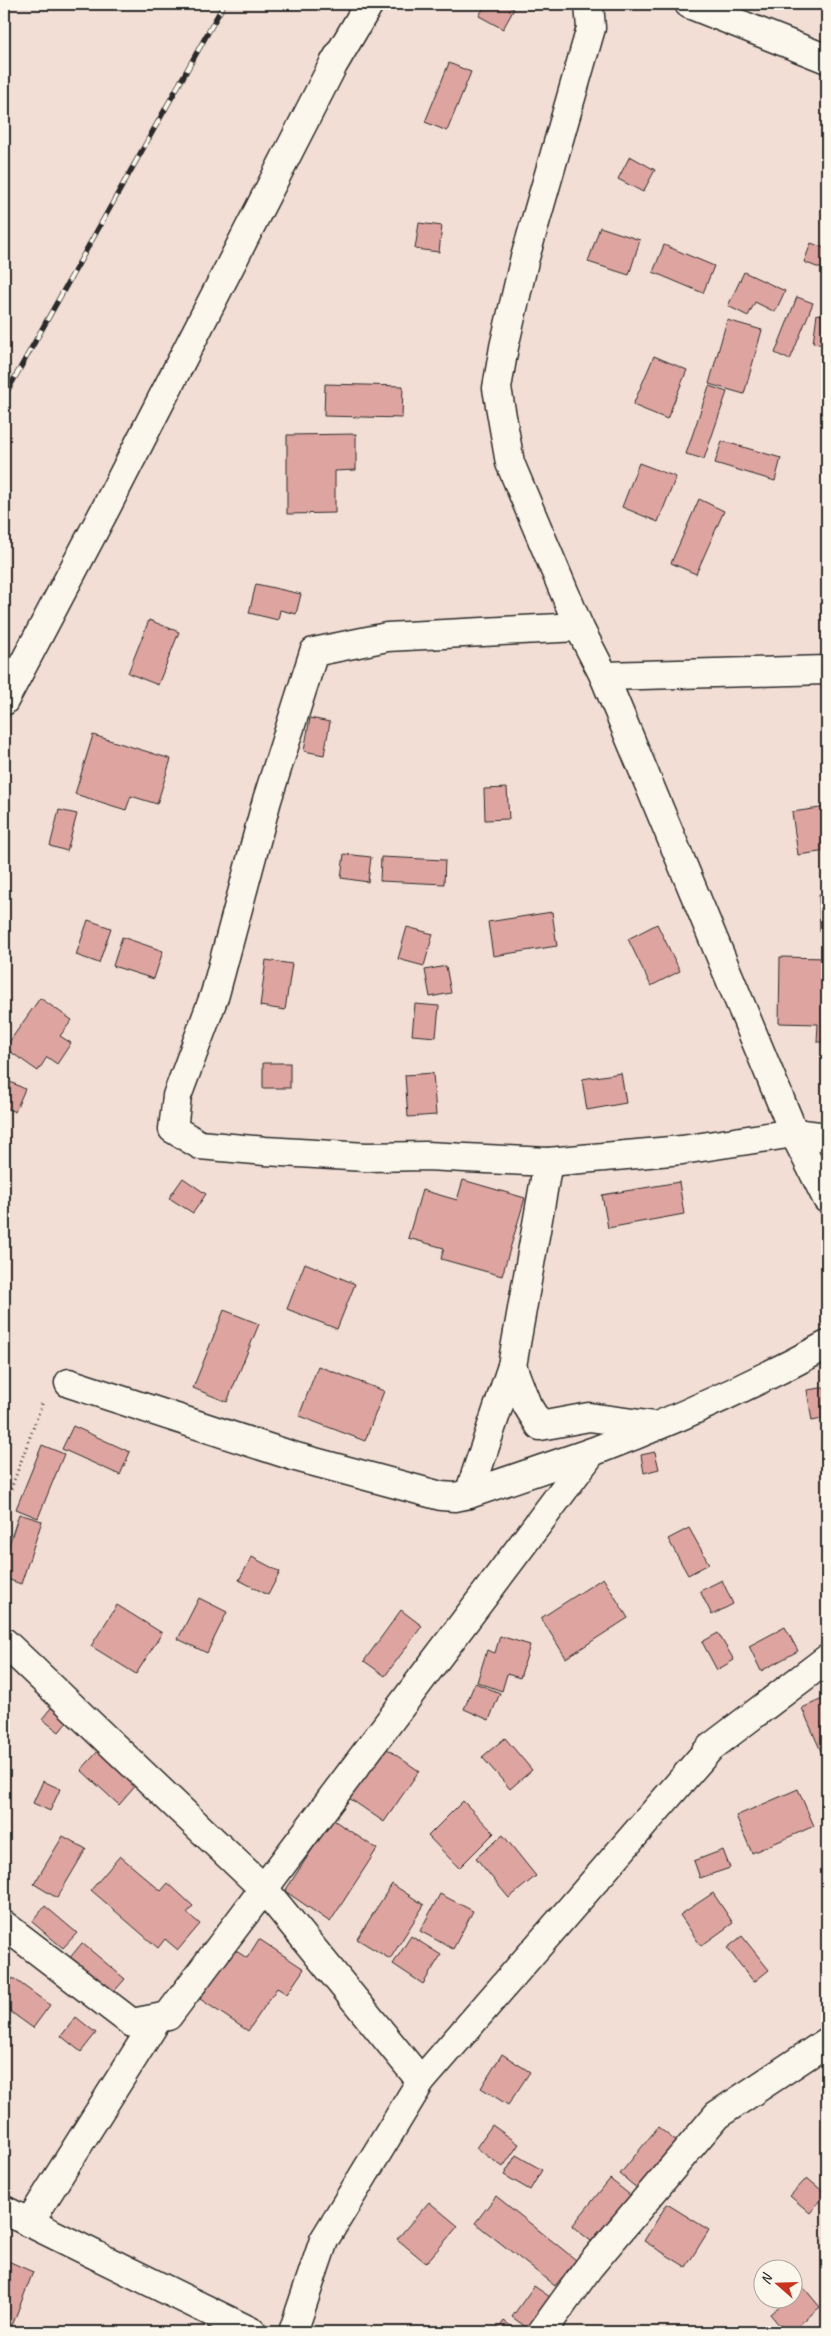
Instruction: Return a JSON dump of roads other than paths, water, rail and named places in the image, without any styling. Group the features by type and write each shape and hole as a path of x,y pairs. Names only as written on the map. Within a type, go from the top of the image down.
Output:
{"street":[{"path":"4,701 106,508 333,65 369,4"},
{"path":"589,4 591,28 524,261 504,347 497,388 510,463 579,627 604,676 794,1132 827,1199"},
{"path":"689,4 827,59"},
{"path":"579,627 387,637 314,652 267,800 215,994 177,1096 172,1129 200,1145 265,1151 366,1158 426,1156 548,1162 682,1150 794,1132 827,1137"},
{"path":"604,676 827,670"},
{"path":"469,1494 512,1366 548,1162"},
{"path":"69,1383 305,1459 441,1496 469,1494 592,1452 659,1426 751,1386 827,1345"},
{"path":"512,1366 527,1405 540,1426 589,1417 659,1426"},
{"path":"4,1925 132,2023 157,2020 168,2016 265,1890 592,1452"},
{"path":"4,1642 265,1890 421,2081"},
{"path":"293,2332 324,2240 421,2081 710,1748 827,1659"},
{"path":"28,2223 157,2020"},
{"path":"542,2332 589,2267 717,2115 827,2042"},
{"path":"4,2210 252,2332"}],"railway":[{"path":"4,397 224,4"}]}
